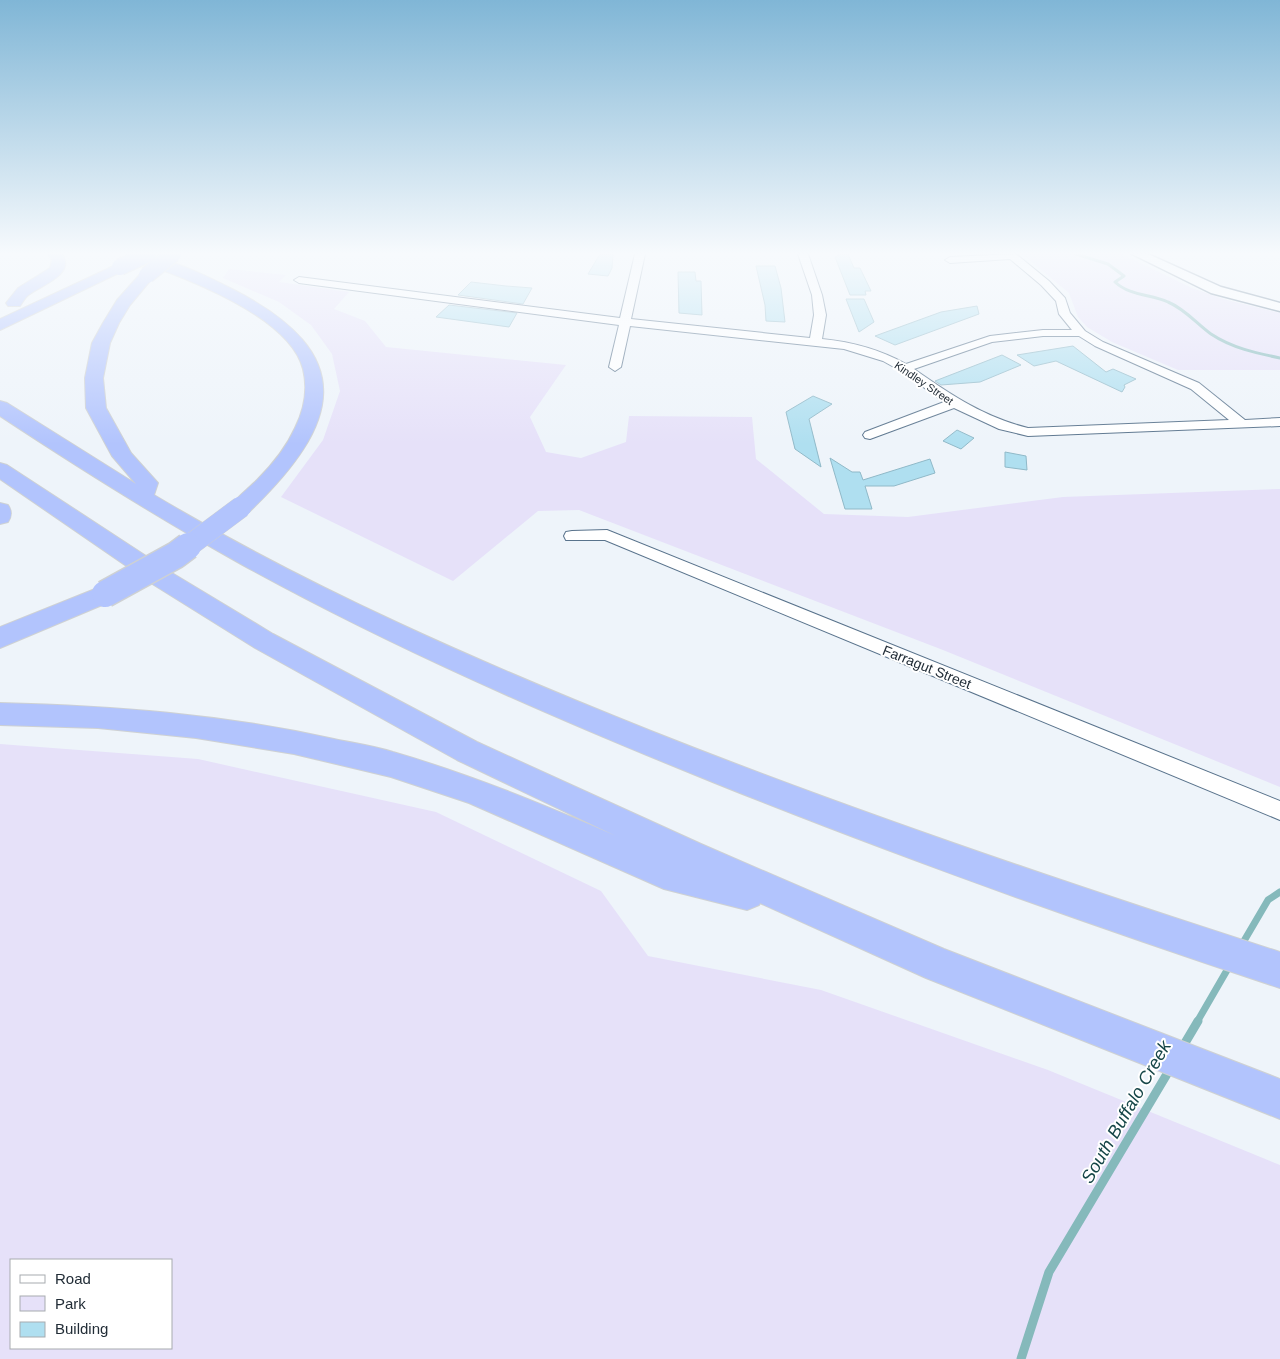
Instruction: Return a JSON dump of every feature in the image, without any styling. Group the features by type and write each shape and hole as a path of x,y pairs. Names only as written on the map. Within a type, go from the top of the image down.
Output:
{"highway":[{"path":"0,325 14,317"},
{"path":"114,317 101,344 94,378 96,408 122,456 147,482 142,498"},
{"path":"0,638 105,594 176,555 241,507 282,465 304,430 315,394 314,380 310,364 302,349 290,335 267,317"},
{"path":"0,407 142,498 261,566 336,605 431,650 589,719 774,793 953,861 1149,928 1280,970"},
{"path":"0,469 163,579 264,642 467,751 672,847 939,965 1276,1097"},
{"path":"0,510 0,517"},
{"path":"0,714 98,717 196,726 294,742 390,764 477,792 664,873 822,913"}],"street":[{"name":"Kindley Street","path":"589,317 844,346 868,351 905,368 954,403 1004,426 1028,432 1088,432 1280,422"},
{"path":"615,367 626,317"},
{"path":"815,343 820,317"},
{"path":"1068,317 1081,333 1099,344 1195,386 1241,423"},
{"path":"905,368 990,339 1043,333 1081,333"},
{"path":"870,435 954,403"},
{"name":"Farragut Street","path":"572,536 607,535 1280,811"}],"green space":[{"path":"300,317 356,317 365,321 386,347 566,365 530,417 546,452 581,458 626,442 629,416 752,417 756,459 824,514 908,517 1063,497 1280,489 1280,787 943,650 579,510 538,511 453,581 281,497 323,440 340,391 332,354 311,325"},
{"path":"1078,317 1280,317 1280,370 1178,370 1112,342 1087,327"},
{"path":"0,744 198,759 436,812 601,891 648,956 821,990 1048,1070 1280,1165 1280,1359 0,1359"}],"building":[{"path":"439,317 514,317 509,327"},
{"path":"766,317 784,317 785,322 766,321"},
{"path":"853,317 872,317 874,322 859,332"},
{"path":"926,317 970,317 895,345 875,336"},
{"path":"1073,346 1106,372 1113,369 1136,379 1124,385 1125,387 1122,392 1056,361 1034,366 1017,355"},
{"path":"1002,355 1021,365 980,382 941,385 935,381"},
{"path":"813,396 832,404 809,419 821,467 795,449 786,412"},
{"path":"957,430 974,438 961,449 943,441"},
{"path":"1005,452 1026,456 1027,470 1005,467"},
{"path":"830,458 852,472 860,472 863,480 930,459 935,473 894,486 865,486 872,509 845,509"}],"waterway":[{"path":"1190,317 1211,334 1227,343 1280,358"},
{"name":"South Buffalo Creek","path":"1241,946 1268,900 1280,892"},
{"name":"South Buffalo Creek","path":"1197,1022 1230,965"},
{"name":"South Buffalo Creek","path":"1182,1048 1198,1021"},
{"name":"South Buffalo Creek","path":"1021,1359 1049,1272 1170,1069"}]}
